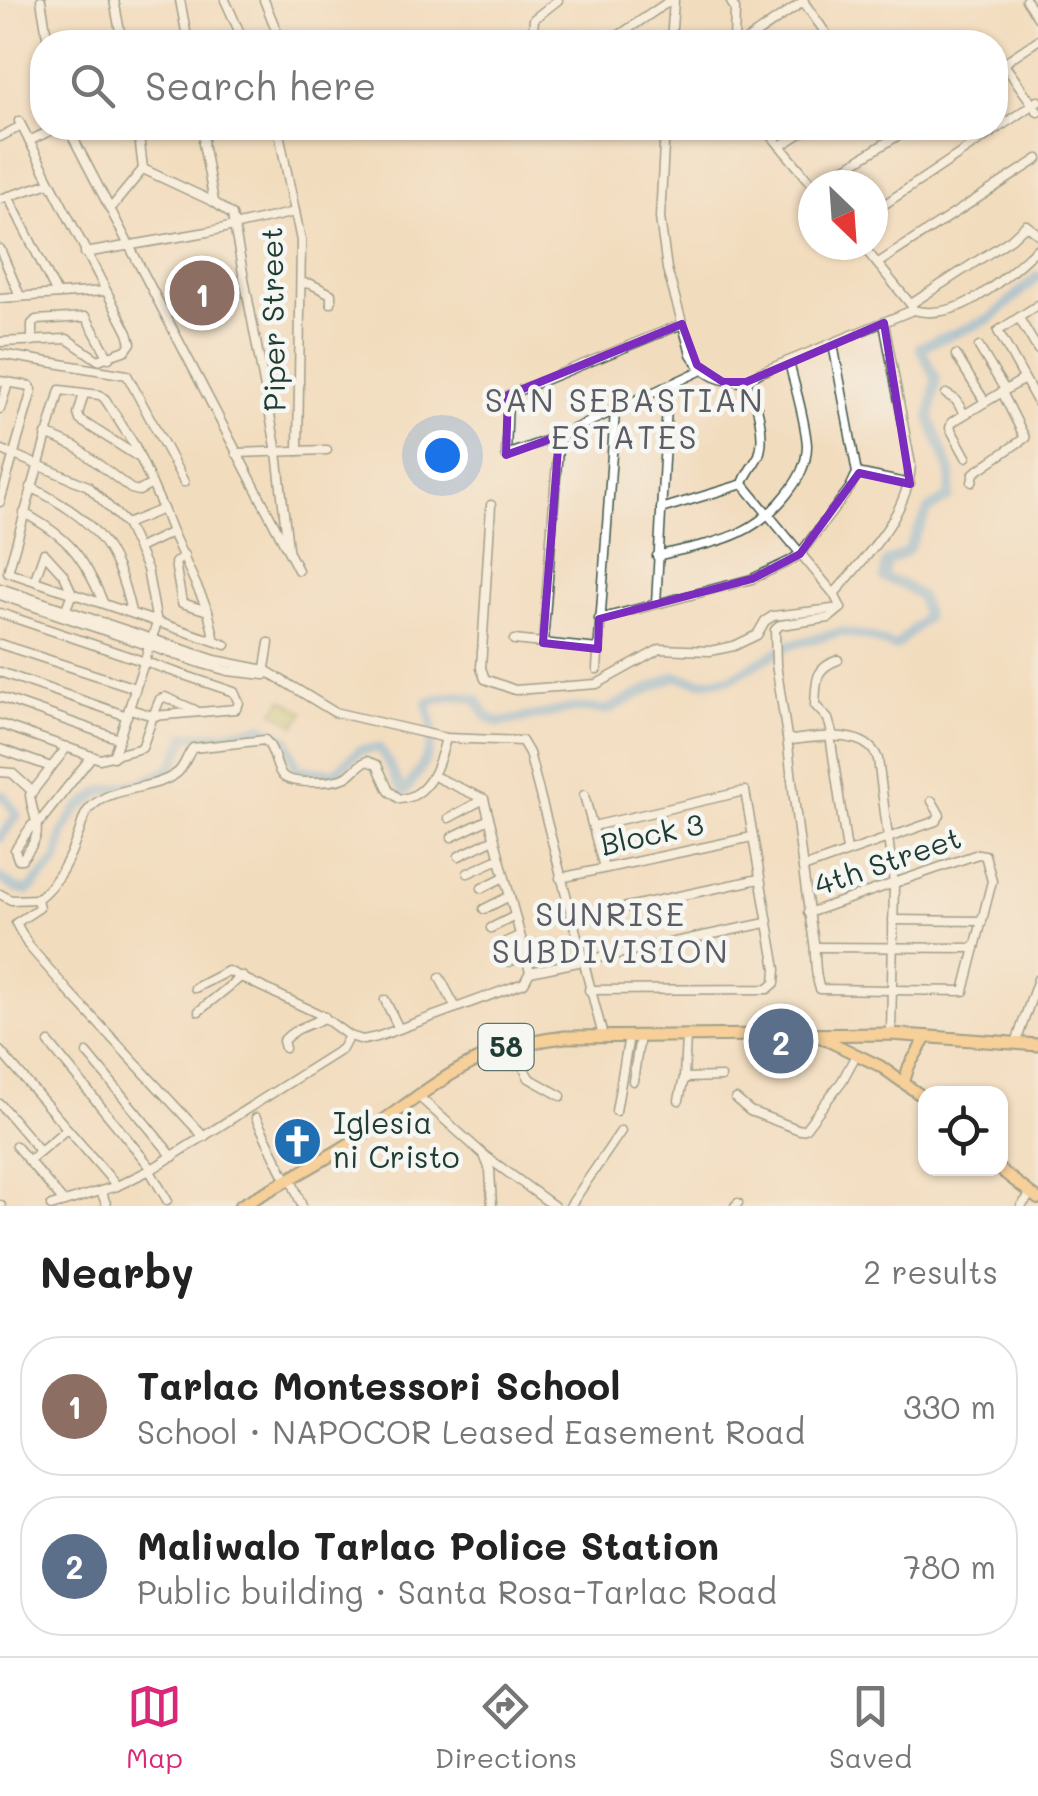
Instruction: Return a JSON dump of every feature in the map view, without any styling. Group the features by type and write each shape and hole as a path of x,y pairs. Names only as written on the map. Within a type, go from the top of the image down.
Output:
{"highway":[{"name":"58","path":"240,1206 358,1138 466,1064 512,1046 565,1036 891,1034 1038,1045"}],"main road":[{"path":"816,1035 918,1093"},
{"path":"904,1082 927,1036"},
{"path":"1008,1176 1034,1196"}],"street":[{"path":"41,0 46,30"},
{"path":"114,0 120,30"},
{"path":"180,0 186,30"},
{"path":"225,0 239,30"},
{"path":"264,0 276,30"},
{"path":"533,30 539,12 558,0"},
{"path":"627,30 672,0"},
{"path":"671,30 672,0"},
{"path":"730,0 735,9 734,30"},
{"path":"1026,0 1038,18"},
{"path":"761,30 803,1 824,30"},
{"path":"1008,63 1038,40"},
{"path":"1008,70 1036,106 1008,124"},
{"path":"0,354 98,364 132,343 20,123 1,135"},
{"path":"75,140 298,570"},
{"path":"112,208 143,170 139,140"},
{"path":"205,140 214,202"},
{"name":"Piper Street","path":"280,140 301,241 298,451"},
{"path":"664,140 660,218 667,270 691,354 702,370 723,382 746,382 759,373 884,324 1026,225 1038,234"},
{"path":"775,140 802,170"},
{"path":"780,146 790,140"},
{"path":"841,170 892,140"},
{"path":"888,202 984,140"},
{"path":"878,263 1038,159"},
{"path":"143,170 214,202 232,215 277,452 288,553"},
{"path":"50,183 4,197 58,294"},
{"path":"85,253 295,212"},
{"path":"875,260 912,307 934,312 961,306 996,285 1038,248"},
{"path":"0,249 20,296"},
{"path":"300,283 327,290 332,294 331,303"},
{"path":"0,298 106,291"},
{"path":"1038,305 998,331 1038,403"},
{"path":"32,341 32,324 36,320 86,318 108,358"},
{"path":"1019,318 1038,350"},
{"path":"682,324 508,395 506,455 559,436 702,370"},
{"path":"834,594 902,506 910,484 911,465 884,324"},
{"path":"0,342 66,340 98,364 126,375 184,482"},
{"path":"600,620 752,578 800,554 857,473 833,344"},
{"path":"972,482 974,473 1025,438 978,347"},
{"path":"956,355 985,402"},
{"path":"657,556 728,538 769,517 798,481 807,444 789,362"},
{"path":"966,457 950,428 952,422 1024,379"},
{"path":"0,409 4,382 30,386 0,502"},
{"path":"660,509 742,484 760,453 752,391 746,382"},
{"path":"656,604 668,387"},
{"path":"215,642 208,611 184,555 140,458 109,404 100,395 60,390 7,570 157,623 215,642 226,645"},
{"path":"84,394 80,420 140,458"},
{"path":"946,394 956,400 964,414"},
{"path":"597,668 615,411"},
{"path":"46,434 76,447 131,489 139,491 152,484"},
{"path":"544,643 559,436"},
{"path":"0,449 83,482 126,524 139,548 153,590 157,623 113,757"},
{"path":"236,453 327,450"},
{"path":"857,473 910,484"},
{"path":"742,484 834,594 841,608"},
{"path":"31,488 76,512 100,536 124,582 131,612"},
{"path":"490,505 481,668 485,679 516,690 597,684 660,649 725,649 756,634 772,616 841,608"},
{"path":"126,524 163,508"},
{"path":"24,513 70,544 89,570 103,602"},
{"path":"139,548 172,532"},
{"path":"35,579 44,553 64,575 72,592 64,614"},
{"path":"184,555 175,563 182,603 208,611"},
{"path":"0,592 228,671 247,668 266,674 324,707 347,715 444,737 522,742 529,754 603,1036"},
{"path":"841,608 829,618 780,625 774,635 817,981 822,989 964,991 982,921 892,920"},
{"path":"0,613 234,692 239,702 236,709 153,716 129,713 0,672"},
{"path":"514,640 598,648"},
{"path":"266,674 269,643"},
{"path":"0,644 135,688"},
{"path":"838,660 828,664 814,681 815,704 828,719 832,736 847,851"},
{"path":"0,697 119,738"},
{"path":"0,724 100,759 142,748 160,699 165,697 199,712"},
{"path":"787,736 792,740 832,736 866,743 876,752 894,884 891,1034"},
{"path":"0,894 11,900 37,899 50,889 65,866 92,806 107,797 172,777 182,770 194,748 265,740 274,751 282,776 315,782 339,780 367,761 377,765 389,791 400,799 408,798 428,782 439,764 444,737"},
{"path":"67,747 29,798 38,823 92,756"},
{"path":"0,749 51,767"},
{"path":"0,772 12,773 32,791"},
{"path":"438,778 484,800 530,972"},
{"path":"589,990 768,989 775,983 776,968 745,791 593,826"},
{"path":"584,796 604,868"},
{"path":"449,818 484,800"},
{"path":"802,868 936,821 940,816 932,801"},
{"path":"452,837 489,818"},
{"name":"Block 3","path":"560,878 752,836"},
{"path":"459,856 494,839"},
{"name":"4th Street","path":"808,913 982,853 991,868 992,881 982,921"},
{"path":"468,873 499,858"},
{"path":"482,888 504,876"},
{"path":"571,919 759,879"},
{"path":"484,909 510,896"},
{"path":"37,899 39,908 16,923 25,941 204,1136"},
{"path":"491,928 515,916"},
{"path":"194,988 224,970 324,1017 349,1036 370,1039 524,982 530,972 766,924"},
{"path":"497,946 520,936"},
{"path":"815,946 975,948"},
{"path":"509,962 525,954"},
{"path":"200,1011 242,976"},
{"path":"440,978 456,1008"},
{"path":"1016,1043 1038,980"},
{"path":"386,1000 399,1029"},
{"path":"285,1048 284,1041 290,1034 324,1017"},
{"path":"51,1206 117,1186 151,1170 342,1048 349,1036"},
{"path":"633,1081 634,1036"},
{"path":"616,1111 634,1036"},
{"path":"679,1100 686,1036"},
{"path":"49,1044 151,1170 167,1200"},
{"path":"512,1046 530,1078 560,1096"},
{"path":"0,1051 117,1186"},
{"path":"86,1053 173,1156"},
{"path":"736,1099 750,1112 805,1129 842,1081 856,1055"},
{"path":"684,1078 721,1077"},
{"path":"417,1095 484,1155 554,1206"},
{"path":"0,1104 40,1151"},
{"path":"256,1118 302,1206"},
{"path":"28,1161 66,1129"},
{"path":"570,1206 621,1131"},
{"path":"16,1146 67,1203"},
{"path":"484,1155 490,1170 492,1206"},
{"path":"102,1191 107,1206"},
{"path":"1021,1206 1034,1196"}],"highlighted area":[{"path":"884,323 910,484 859,473 800,554 752,579 599,619 598,649 543,643 559,436 506,455 508,395 682,324 697,365 723,382 746,382"}],"green space":[{"path":"206,275 213,305 177,313 170,283"},
{"path":"283,699 304,712 296,725 274,712"}],"waterway":[{"path":"0,878 28,891 57,861 63,832 77,809 101,791 143,783 173,766 186,736 263,727 287,739 297,769 335,773 360,750 379,748 405,791 430,749 428,703 441,699 458,696 477,700 486,716 499,723 575,708 607,710 675,676 701,682 732,678 789,645 841,632 895,647 926,617 920,596 884,578 886,563 907,551 929,509 949,497 951,474 930,418 936,379 920,347 990,319 1038,276"},
{"path":"0,796 17,815 0,838"}],"place":[{"name":"Tarlac Montessori School","path":"202,293"},
{"name":"Maliwalo Tarlac Police Station","path":"781,1041"},
{"name":"Iglesia ni Cristo","path":"298,1141"}],"district":[{"name":"SAN SEBASTIAN ESTATES","path":"625,420"},
{"name":"SUNRISE SUBDIVISION","path":"611,934"}]}
